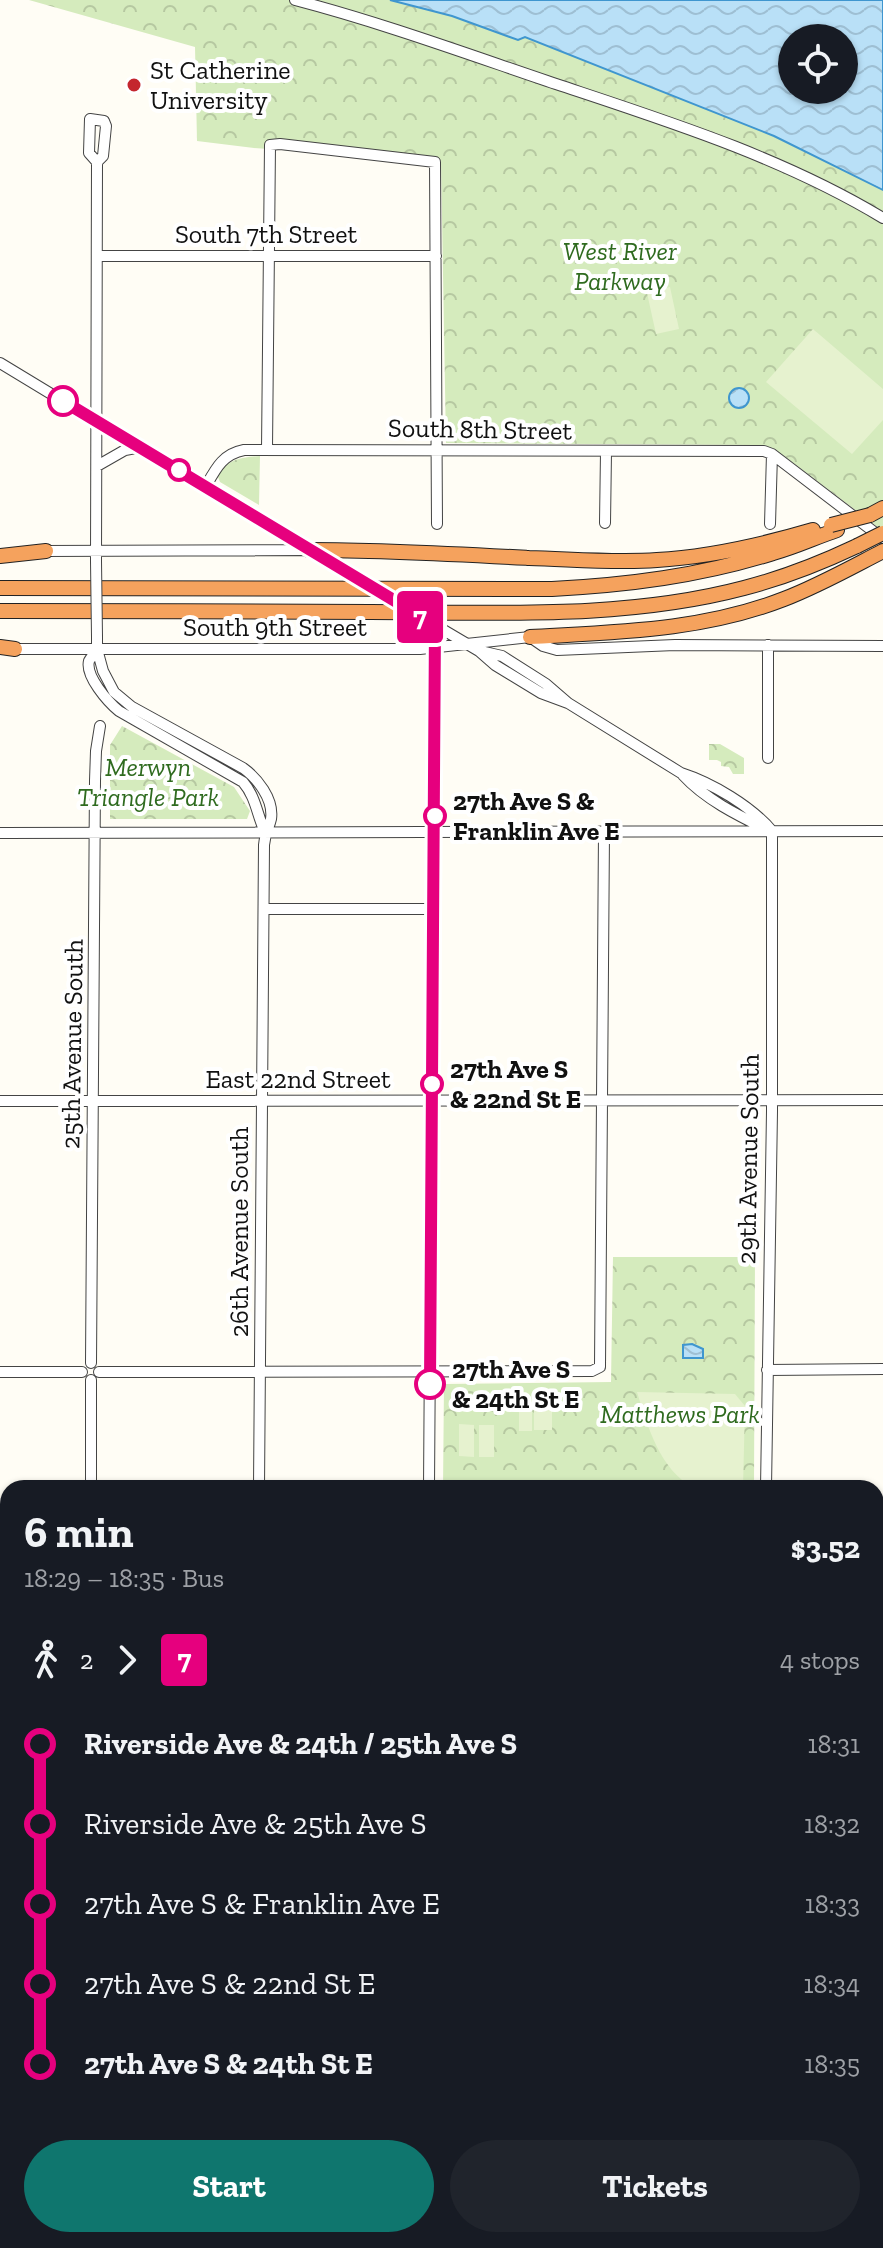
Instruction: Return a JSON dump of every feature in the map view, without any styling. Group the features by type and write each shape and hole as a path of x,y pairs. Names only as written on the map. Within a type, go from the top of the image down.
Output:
{"highway":[{"path":"0,588 552,589 613,586 714,569 774,553 878,511"},
{"path":"309,550 605,561 658,560 704,555 834,527"},
{"path":"0,611 509,612 617,609 743,589 796,572 883,536"},
{"path":"0,554 46,551"},
{"path":"530,637 650,630 717,619 791,597 877,554"}],"street":[{"path":"295,0 498,64 747,151 883,218"},
{"path":"267,449 270,145 435,162 437,524"},
{"path":"97,162 97,643"},
{"name":"South 7th Street","path":"97,256 436,256"},
{"path":"0,363 206,486 434,629 452,635 479,651 502,656 546,684 568,703 681,773 694,787 744,818 772,831"},
{"path":"97,466 125,450 141,447"},
{"name":"South 8th Street","path":"206,486 225,457 244,450 764,451 772,454"},
{"path":"605,523 606,452"},
{"path":"770,524 772,454"},
{"path":"772,454 883,536"},
{"path":"46,551 96,555 309,550"},
{"path":"429,1480 434,629"},
{"name":"South 9th Street","path":"5,648 97,643 420,649 530,637 543,646 557,650 675,645 883,646"},
{"name":"26th Avenue South","path":"97,643 89,660 96,684 105,700 243,782 254,799 265,832 259,1480"},
{"path":"768,645 768,758"},
{"name":"25th Avenue South","path":"91,1480 95,833 96,751 100,726"},
{"name":"29th Avenue South","path":"766,1480 772,1100 772,831"},
{"path":"0,833 883,831"},
{"path":"0,1372 592,1371 600,1367 604,832"},
{"path":"264,909 432,909"},
{"name":"East 22nd Street","path":"0,1101 883,1100"},
{"path":"767,1370 883,1369"}],"green space":[{"name":"West River Parkway","path":"29,0 390,0 452,16 518,40 524,37 774,136 877,186 883,190 883,531 784,456 758,445 446,443 441,161 197,141 195,47"},
{"path":"670,287 679,329 656,334 647,293"},
{"path":"813,329 883,389 883,420 852,454 766,382"},
{"path":"260,456 259,505 220,482 218,477 230,463"},
{"name":"Merwyn Triangle Park","path":"122,726 234,787 250,811 247,819 110,819 110,745"},
{"path":"709,744 720,744 744,758 744,774 733,774 729,767 721,766 721,762 709,760"},
{"name":"Matthews Park","path":"613,1257 755,1257 754,1480 443,1480 444,1384 611,1382"},
{"path":"637,1392 735,1394 745,1406 743,1480 683,1480 663,1458"},
{"path":"519,1399 532,1399 532,1431 519,1431"},
{"path":"534,1399 552,1400 552,1430 534,1430"},
{"path":"459,1424 474,1425 474,1457 459,1456"},
{"path":"479,1425 494,1425 494,1457 479,1457"}],"water":[{"path":"390,0 883,0 883,190 774,136 525,37 518,40 452,16"},
{"path":"739,388 746,391 749,398 746,405 739,408 732,405 729,398 732,391"},
{"path":"692,1344 703,1349 703,1358 683,1358 683,1345"}],"bus line":[{"name":"7","path":"63,401 435,625 430,1384"}],"place":[{"name":"St Catherine University","path":"134,85"},
{"name":"27th Ave S & Franklin Ave E","path":"435,816"},
{"name":"27th Ave S & 22nd St E","path":"432,1084"},
{"name":"27th Ave S & 24th St E","path":"430,1384"}]}
